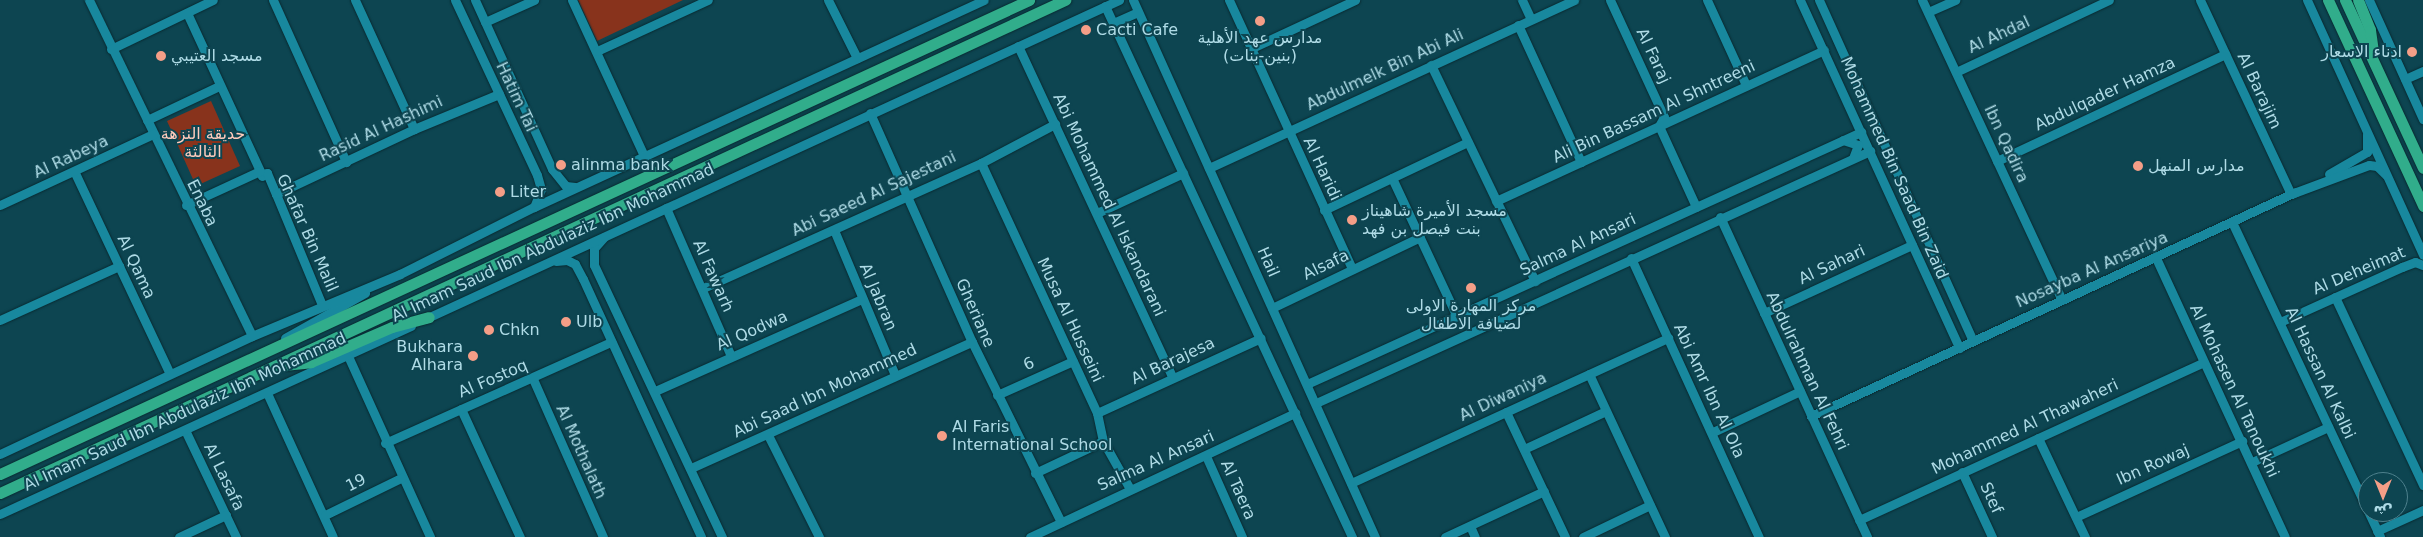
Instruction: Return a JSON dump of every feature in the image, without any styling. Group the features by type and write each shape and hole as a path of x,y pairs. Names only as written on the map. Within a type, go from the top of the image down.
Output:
{"main road":[{"name":"Al Imam Saud Ibn Abdulaziz Ibn Mohammad","path":"0,474 1028,0"},
{"name":"Al Imam Saud Ibn Abdulaziz Ibn Mohammad","path":"0,493 1065,0"},
{"path":"2328,0 2423,206"},
{"path":"2345,0 2423,168"},
{"path":"2358,0 2370,30 2374,61"},
{"path":"274,366 310,362 392,327 429,317"}],"street":[{"name":"Enaba","path":"89,0 186,205 252,336"},
{"path":"111,49 213,0"},
{"path":"273,0 346,162"},
{"path":"355,0 414,128"},
{"name":"Hatim Tai","path":"455,0 537,175 541,189 534,207"},
{"name":"Hatim Tai","path":"476,0 552,169 566,186 578,187"},
{"path":"485,22 534,0"},
{"path":"572,0 644,156"},
{"path":"597,51 708,0"},
{"path":"828,0 857,58"},
{"path":"267,350 314,319 534,207 984,0"},
{"name":"Al Imam Saud Ibn Abdulaziz Ibn Mohammad","path":"0,514 348,356 606,234 1119,0"},
{"name":"Hail","path":"1133,0 1375,537"},
{"name":"Al Haridi","path":"1229,0 1352,269"},
{"path":"1250,49 1355,0"},
{"path":"1522,0 1531,19"},
{"name":"Abdulmelk Bin Abi Ali","path":"1209,168 1574,0"},
{"name":"Al Faraj","path":"1610,0 1664,117 1659,126 1696,206"},
{"path":"1708,0 1746,85"},
{"name":"Mohammed Bin Saad Bin Zaid","path":"1800,0 1958,348"},
{"name":"Mohammed Bin Saad Bin Zaid","path":"1819,0 1973,341"},
{"name":"Ibn Qadira","path":"1922,0 2062,300"},
{"path":"1928,12 1955,0"},
{"name":"Al Ahdal","path":"1956,72 2108,0"},
{"name":"Al Barajim","path":"2200,0 2291,194"},
{"path":"2307,0 2423,255"},
{"path":"2369,0 2423,119"},
{"path":"1105,6 1352,537"},
{"path":"1113,23 1138,12"},
{"name":"Ghafar Bin Malil","path":"186,13 218,86 262,176 266,174 276,194 322,305"},
{"path":"1518,25 1581,162"},
{"name":"Abi Mohammed Al Iskandarani","path":"1018,46 1172,377"},
{"name":"Ali Bin Bassam Al Shntreeni","path":"1496,202 1824,50"},
{"name":"Abdulqader Hamza","path":"1997,161 2226,54"},
{"path":"1431,65 1535,281"},
{"path":"2405,79 2423,71"},
{"path":"147,120 218,86"},
{"name":"Rasid Al Hashimi","path":"276,194 414,128 498,94"},
{"name":"Gheriane","path":"870,113 972,342 1035,473 1061,522"},
{"name":"Abi Saeed Al Sajestani","path":"703,288 834,230 906,194 981,163 1055,124"},
{"name":"Salma Al Ansari","path":"1307,384 1861,132"},
{"name":"Al Rabeya","path":"0,205 75,172 153,134"},
{"path":"2291,194 2362,157 2367,152 2367,134"},
{"path":"1842,140 1858,145 1853,158"},
{"path":"1324,210 1468,142"},
{"name":"Salma Al Ansari","path":"1316,403 1870,151"},
{"name":"Musa Al Husseini","path":"981,163 1097,413 1103,441 1130,489"},
{"name":"Nosayba Al Ansariya","path":"1811,416 2291,194 2369,165 2377,166 2386,175"},
{"path":"537,175 546,176 552,169"},
{"path":"186,205 260,171"},
{"name":"Al Qama","path":"75,172 170,374"},
{"path":"1097,213 1183,173"},
{"path":"1392,178 1457,317"},
{"name":"Al Fawarh","path":"666,208 703,288 731,356"},
{"name":"Abdulrahman Al Fehri","path":"1720,218 1867,537"},
{"name":"Al Hassan Al Kalbi","path":"2232,222 2378,534"},
{"name":"Al Jabran","path":"834,230 895,375"},
{"path":"606,234 594,248 594,265 722,537"},
{"name":"Alsafa","path":"1272,308 1420,237"},
{"name":"Al Sahari","path":"1764,314 1912,245"},
{"name":"Abi Amr Ibn Al Ola","path":"1632,258 1760,537"},
{"name":"Al Mohasen Al Tanoukhi","path":"2156,258 2286,537"},
{"path":"546,263 567,260 575,264 701,537"},
{"name":"Al Deheimat","path":"2280,322 2402,266 2415,262 2423,265"},
{"path":"0,320 119,266"},
{"path":"0,454 252,336 322,305 400,274"},
{"path":"2335,297 2423,485"},
{"name":"Al Qodwa","path":"655,392 731,356 862,299"},
{"name":"Al Barajesa","path":"1097,413 1172,377 1261,338"},
{"name":"Al Diwaniya","path":"1350,483 1668,338"},
{"name":"Al Fostoq","path":"385,443 532,379 611,342"},
{"name":"Abi Saad Ibn Mohammed","path":"691,468 972,342"},
{"path":"348,356 385,443 430,537"},
{"name":"6","path":"997,395 1073,361"},
{"name":"Mohammed Al Thawaheri","path":"1859,520 2204,362"},
{"path":"1589,374 1664,537"},
{"name":"Al Mothalath","path":"532,379 603,537"},
{"path":"1713,432 1800,391"},
{"path":"266,393 333,537"},
{"path":"460,409 520,537"},
{"path":"1524,449 1606,411"},
{"path":"1506,412 1565,537"},
{"name":"Salma Al Ansari","path":"1030,537 1295,413"},
{"path":"2252,462 2328,427"},
{"name":"Al Lasafa","path":"185,430 236,537"},
{"path":"768,435 818,537"},
{"path":"2038,438 2086,537"},
{"path":"1035,473 1103,441"},
{"name":"Ibn Rowaj","path":"2076,517 2242,441"},
{"name":"Al Taera","path":"1206,456 1242,537"},
{"name":"Stef","path":"1962,472 1992,537"},
{"name":"19","path":"324,515 401,478"},
{"path":"1445,537 1544,491"},
{"path":"1583,537 1650,506"},
{"path":"2378,534 2423,510"},
{"path":"179,537 226,515"},
{"path":"1470,526 1475,537"}],"green space":[{"path":"578,0 683,0 597,41"},
{"name":"حديقة النزهة الثالثة","path":"211,101 240,166 196,186 167,121"}],"place":[{"name":"مدارس عهد الأهلية (بنين-بنات)","path":"1260,21"},
{"name":"Cacti Cafe","path":"1086,30"},
{"name":"ادناء الاسعار","path":"2412,52"},
{"name":"مسجد العتيبي","path":"161,56"},
{"name":"alinma bank","path":"561,165"},
{"name":"مدارس المنهل","path":"2138,166"},
{"name":"Liter","path":"500,192"},
{"name":"مسجد الأميرة شاهيناز بنت فيصل بن فهد","path":"1352,220"},
{"name":"مركز المهارة الاولى لضيافة الاطفال","path":"1471,288"},
{"name":"Ulb","path":"566,322"},
{"name":"Chkn","path":"489,330"},
{"name":"Bukhara Alhara","path":"473,356"},
{"name":"Al Faris International School","path":"942,436"}]}
